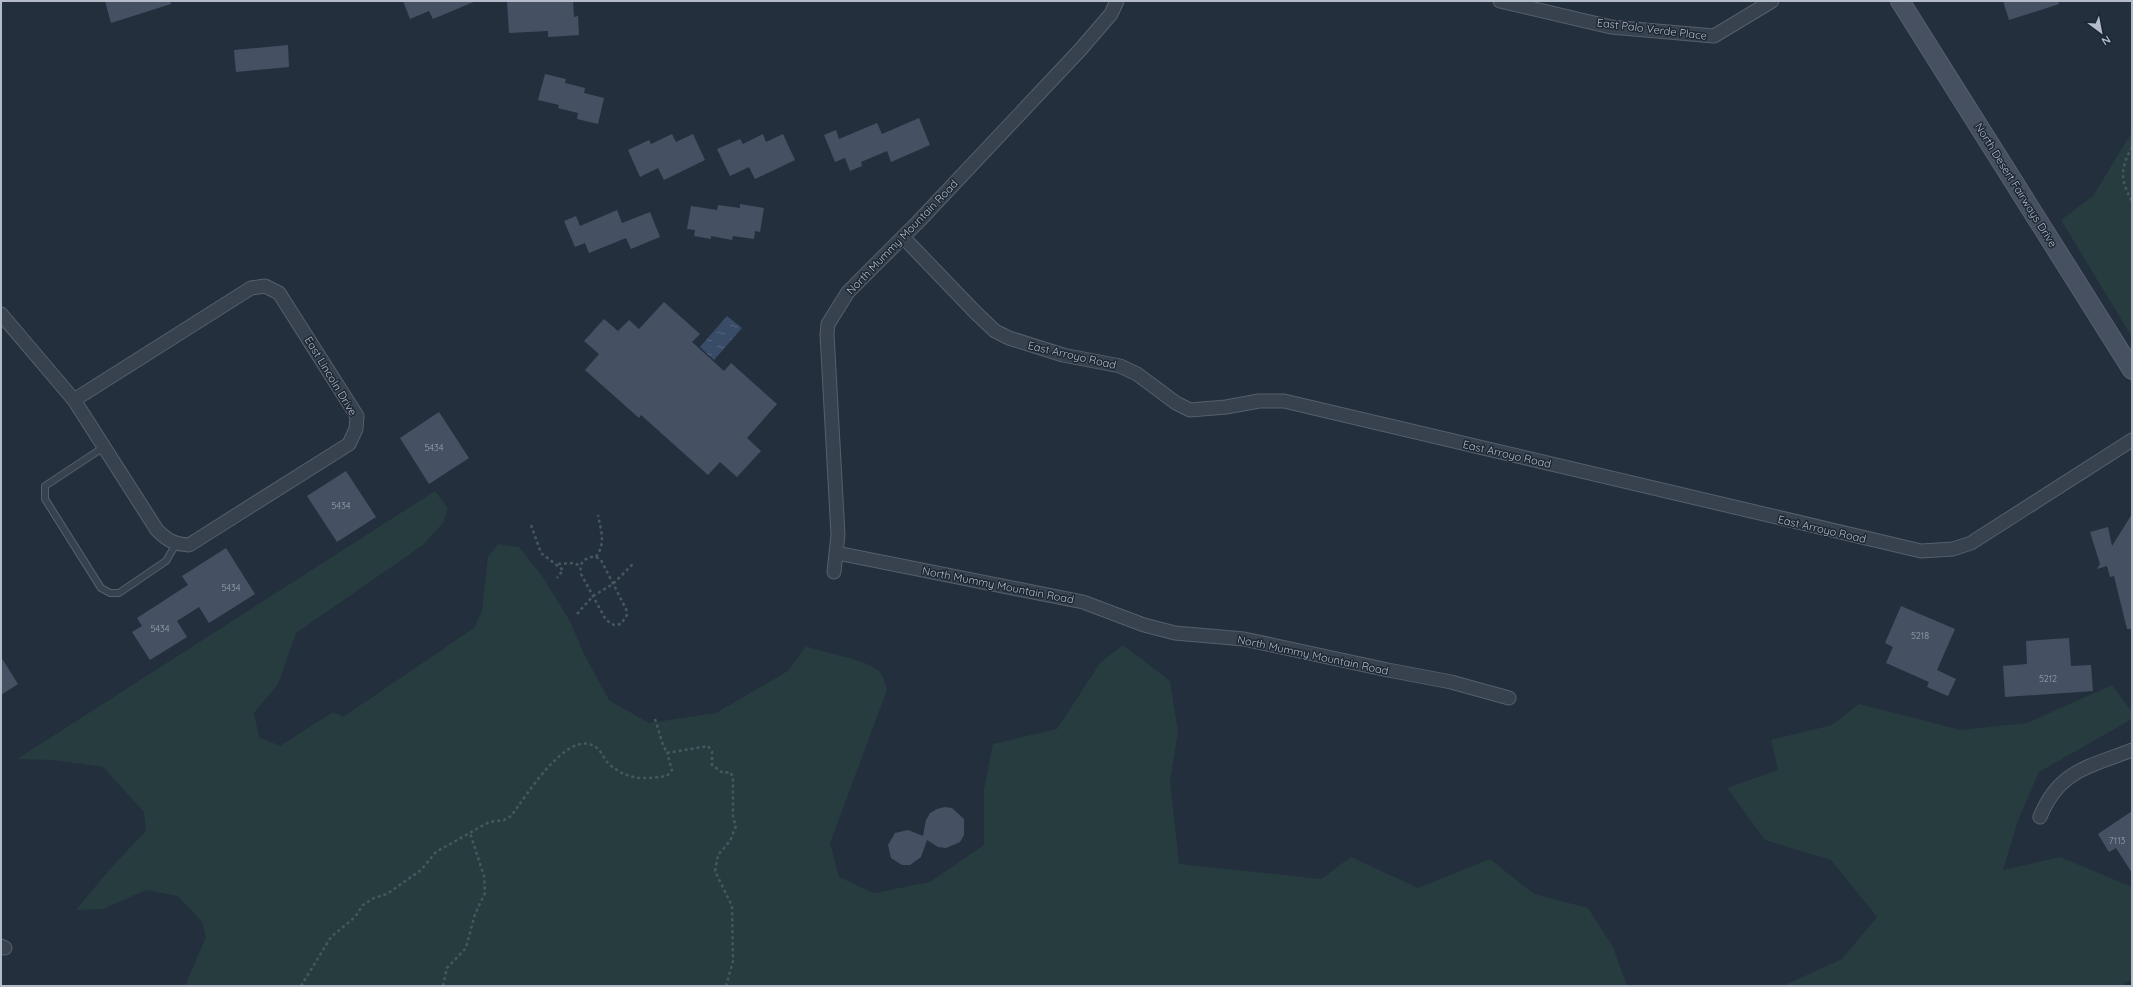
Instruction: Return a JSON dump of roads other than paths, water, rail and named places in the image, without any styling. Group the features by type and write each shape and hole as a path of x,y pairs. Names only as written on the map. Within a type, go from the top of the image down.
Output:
{"street":[{"name":"North Mummy Mountain Road","path":"834,572 838,517 827,349 828,324 848,292 903,237 1080,50 1111,14 1117,1"},
{"name":"East Palo Verde Place","path":"1500,1 1611,27 1714,36 1772,1"},
{"name":"North Desert Fairways Drive","path":"1900,1 2132,370"},
{"name":"East Arroyo Road","path":"903,237 995,331 1009,338 1063,355 1120,366 1137,374 1176,403 1190,410 1226,407 1260,401 1284,401 1921,551 1953,550 1971,543 2132,440"},
{"name":"East Lincoln Drive","path":"74,400 251,288 265,286 279,293 357,416 356,429 349,444 189,544 176,544"},
{"path":"1,314 74,400 157,530 168,541 176,544"},
{"name":"North Mummy Mountain Road","path":"836,553 1083,602 1144,625 1176,632 1244,639 1451,682 1509,698"},
{"path":"2040,817 2047,799 2057,786 2071,774 2132,750"}],"lane":[{"path":"104,447 45,486 44,493 45,499 101,588 110,593 119,593 166,561 176,544"}],"water":[{"path":"727,316 742,328 714,360 700,347"}]}
